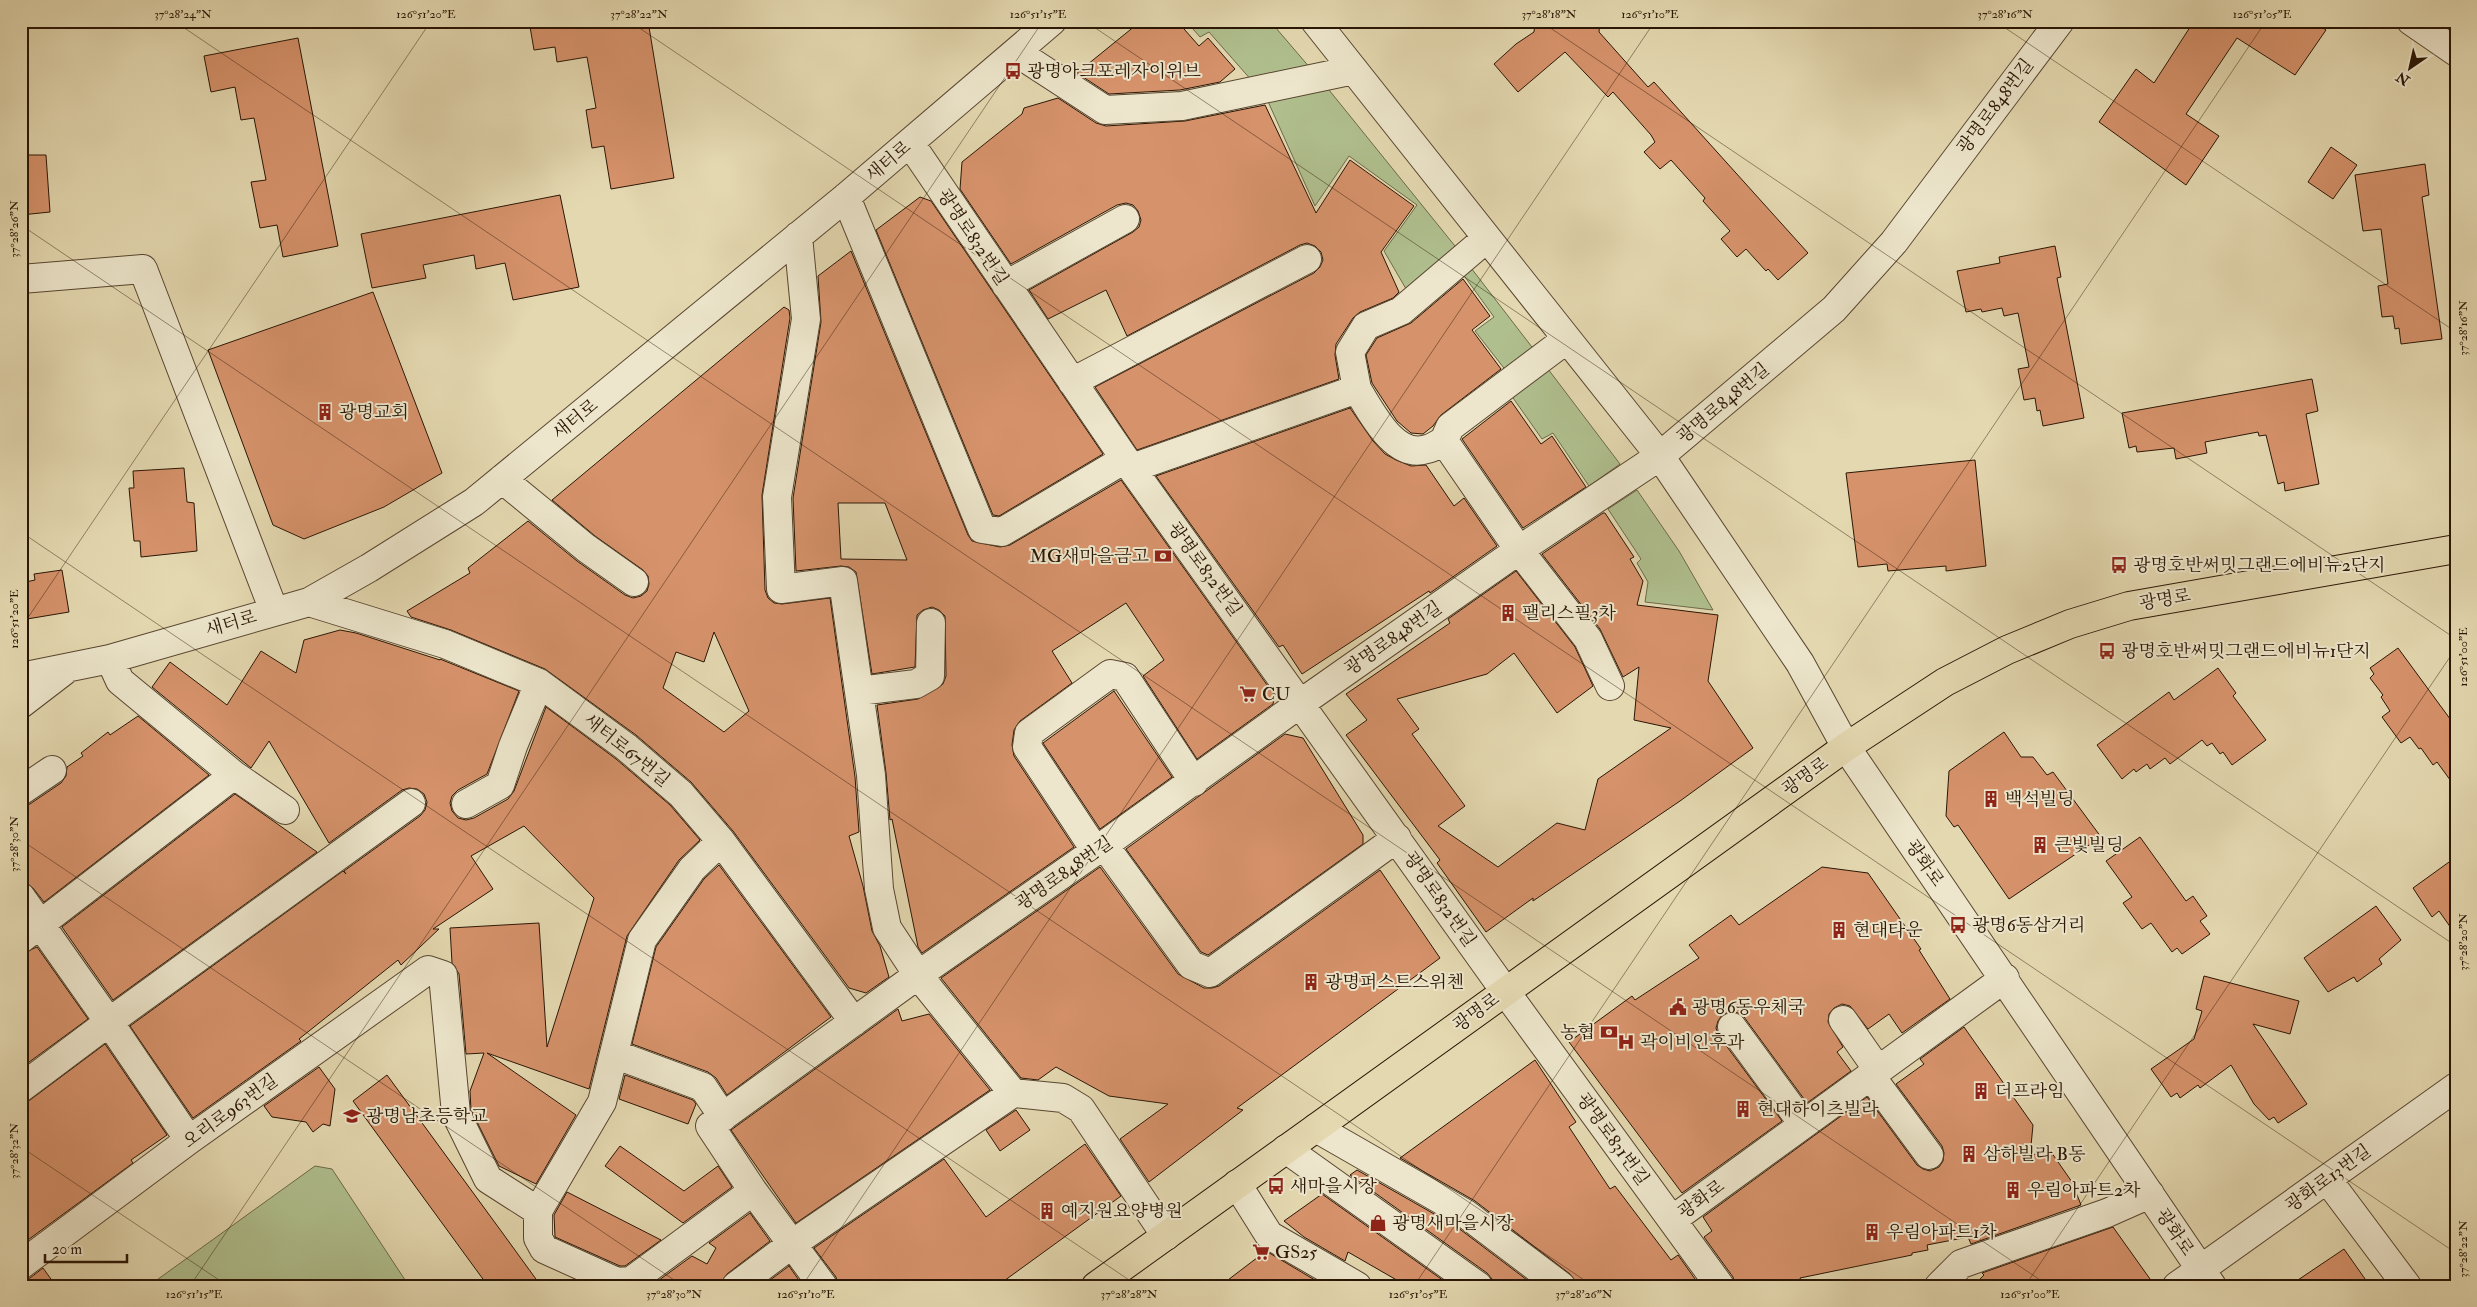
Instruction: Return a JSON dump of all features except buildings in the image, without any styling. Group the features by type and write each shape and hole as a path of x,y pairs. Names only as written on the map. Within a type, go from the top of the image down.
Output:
{"main road":[{"name":"광명로","path":"1096,1286 1846,747 1945,682 2007,650 2070,624 2129,606 2456,549"}],"street":[{"name":"새터로","path":"21,677 110,659 309,602 369,568 474,502 846,197 1052,21"},
{"name":"광화로","path":"1315,21 1660,456 1800,663 1846,747 2005,978 2206,1277 2177,1286"},
{"name":"광명로848번길","path":"722,1117 918,975 1194,782 1301,703 1520,550 1660,456 1834,309 1894,242 2060,21"},
{"path":"2411,21 2456,52"},
{"path":"1016,52 1105,110 1182,106 1354,70"},
{"name":"광명로832번길","path":"910,143 1129,464 1505,992"},
{"path":"846,197 982,529 1002,532 1129,464 1356,389"},
{"path":"1006,285 1125,219"},
{"path":"798,236 806,319 777,497 781,589 842,581 871,775 878,889 886,928 918,975 1013,1093"},
{"path":"1488,238 1401,310 1366,326 1350,352 1356,389 1387,433 1402,448 1425,450 1444,441 1450,427 1567,339"},
{"path":"1072,382 1307,259"},
{"path":"21,279 143,269 274,611"},
{"path":"1444,441 1520,550 1588,639 1610,686"},
{"path":"502,479 586,548 634,582"},
{"name":"새터로67번길","path":"309,602 445,644 540,683 626,747 681,794 721,841 854,1022"},
{"path":"858,691 916,684 930,676 931,623"},
{"path":"110,659 120,681 234,775 285,810"},
{"path":"21,704 67,669"},
{"path":"1194,782 1125,677 1110,674 1029,734 1027,747 1099,848 1191,965 1210,973 1397,838"},
{"path":"466,804 500,785 513,746 540,683"},
{"path":"21,792 52,770"},
{"path":"31,931 234,775"},
{"path":"21,1088 411,803"},
{"path":"721,841 692,869 642,940 602,1102 538,1211 538,1238 544,1249 585,1278 617,1282 631,1281 753,1191"},
{"path":"21,897 31,931 110,1022 189,1140"},
{"name":"오리로963번길","path":"21,1265 189,1140 428,970 443,975 456,1114 488,1179 538,1211"},
{"name":"광화로","path":"1672,1220 2005,978"},
{"name":"광명로831번길","path":"1505,992 1720,1286"},
{"path":"1843,1020 1874,1072 1929,1155"},
{"path":"1732,1027 1803,1124"},
{"path":"614,1054 703,1087 722,1117 710,1126 753,1191 823,1286"},
{"name":"광화로13번길","path":"2206,1277 2327,1178 2456,1087"},
{"path":"736,1286 792,1244 1013,1093 1063,1098 1081,1109 1166,1236"},
{"path":"1316,1128 1466,1214 1561,1286"},
{"path":"1286,1149 1478,1286"},
{"path":"2327,1178 2407,1286"},
{"path":"1237,1184 1269,1235 1357,1286"},
{"name":"광화로","path":"1939,1286 1961,1264 2107,1213 2150,1194"}],"green space":[{"path":"1186,21 1270,21 1311,69 1253,82 1209,32 1200,37"},
{"path":"1325,85 1459,251 1409,294 1384,251 1417,205 1349,156 1315,206 1266,97"},
{"path":"1468,264 1535,351 1507,372 1475,331 1494,317 1460,270"},
{"path":"1548,369 1620,464 1589,486 1553,433 1542,439 1511,395"},
{"path":"1637,490 1679,551 1713,610 1645,602 1648,582 1637,563 1641,559 1608,509"},
{"path":"315,1166 332,1169 409,1286 157,1286 154,1282"}],"place":[{"name":"광명아크포레자이위브","path":"1013,71"},
{"name":"광명교회","path":"325,412"},
{"name":"MG새마을금고","path":"1163,556"},
{"name":"광명호반써밋그랜드에비뉴2단지","path":"2119,565"},
{"name":"팰리스필3차","path":"1508,613"},
{"name":"광명호반써밋그랜드에비뉴1단지","path":"2107,651"},
{"name":"CU","path":"1248,694"},
{"name":"백석빌딩","path":"1991,799"},
{"name":"큰빛빌딩","path":"2040,845"},
{"name":"광명6동삼거리","path":"1958,925"},
{"name":"현대타운","path":"1839,930"},
{"name":"광명퍼스트스위첸","path":"1311,982"},
{"name":"광명6동우체국","path":"1678,1007"},
{"name":"농협","path":"1609,1032"},
{"name":"곽이비인후과","path":"1626,1042"},
{"name":"더프라임","path":"1981,1091"},
{"name":"현대하이츠빌라","path":"1743,1109"},
{"name":"광명남초등학교","path":"352,1116"},
{"name":"삼하빌라 B동","path":"1969,1154"},
{"name":"새마을시장","path":"1276,1186"},
{"name":"우림아파트2차","path":"2013,1190"},
{"name":"예지원요양병원","path":"1047,1211"},
{"name":"광명새마을시장","path":"1378,1223"},
{"name":"우림아파트1차","path":"1872,1232"},
{"name":"GS25","path":"1261,1252"}]}
